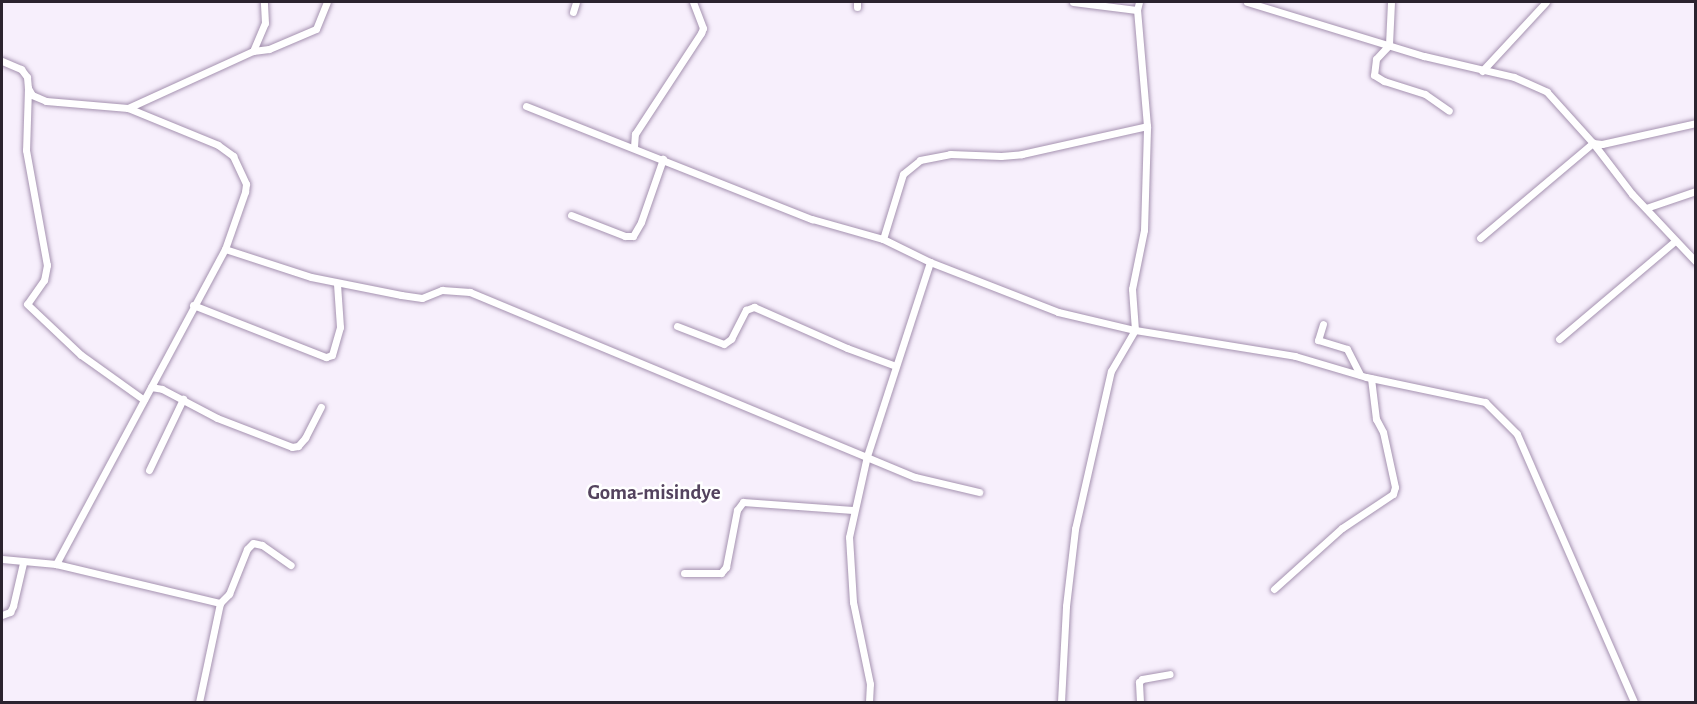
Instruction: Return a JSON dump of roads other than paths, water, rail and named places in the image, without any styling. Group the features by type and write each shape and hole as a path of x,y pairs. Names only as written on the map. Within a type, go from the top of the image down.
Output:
{"street":[{"path":"253,51 265,23 264,2"},
{"path":"128,108 253,51 269,49 316,29 327,2"},
{"path":"573,12 576,2"},
{"path":"634,147 635,134 702,33 703,28 693,2"},
{"path":"1073,2 1137,10"},
{"path":"1061,702 1066,606 1076,529 1111,371 1135,330 1132,289 1144,230 1147,126 1137,10 1139,2"},
{"path":"1247,2 1389,45 1482,71 1514,77 1547,92 1695,262"},
{"path":"1391,2 1389,45 1376,59 1374,75 1384,81 1425,94 1449,111"},
{"path":"1482,71 1546,2"},
{"path":"2,61 21,69 27,76 26,150 47,265 44,280 27,304 81,355 144,400"},
{"path":"28,88 34,96 46,101 128,108 218,145 233,156 246,184 246,192 225,249 56,564"},
{"path":"526,106 802,215 883,239 930,262 1058,312 1135,330 1295,356 1371,378 1480,400 1514,429 1634,702"},
{"path":"1480,238 1593,143 1602,144 1695,123"},
{"path":"883,239 903,174 920,160 950,154 1001,156 1022,154 1147,126"},
{"path":"571,215 625,236 633,236 641,222 663,159"},
{"path":"1646,208 1695,191"},
{"path":"1559,339 1675,241"},
{"path":"225,249 337,284 350,284 422,298 442,290 470,292 715,396 915,477 979,492"},
{"path":"869,702 870,684 853,602 848,547 853,510 867,456 930,262"},
{"path":"193,305 326,357 332,355 340,327 337,284"},
{"path":"677,326 724,344 731,339 746,310 754,307 847,348 896,366"},
{"path":"1323,324 1318,339 1347,349 1360,375"},
{"path":"1274,589 1329,539 1394,491 1385,441 1376,419 1371,378"},
{"path":"151,387 183,399 217,418 292,447 298,446 305,438 321,407"},
{"path":"149,470 183,399"},
{"path":"684,573 721,573 726,567 737,510 743,502 853,510"},
{"path":"199,702 220,603 229,594 247,549 253,543 262,544 291,565"},
{"path":"2,559 23,563 56,564 220,603"},
{"path":"2,615 10,612 13,606 23,563"},
{"path":"1140,702 1139,682 1142,679 1170,674"}],"district":[{"name":"Goma-misindye","path":"654,493"}]}
